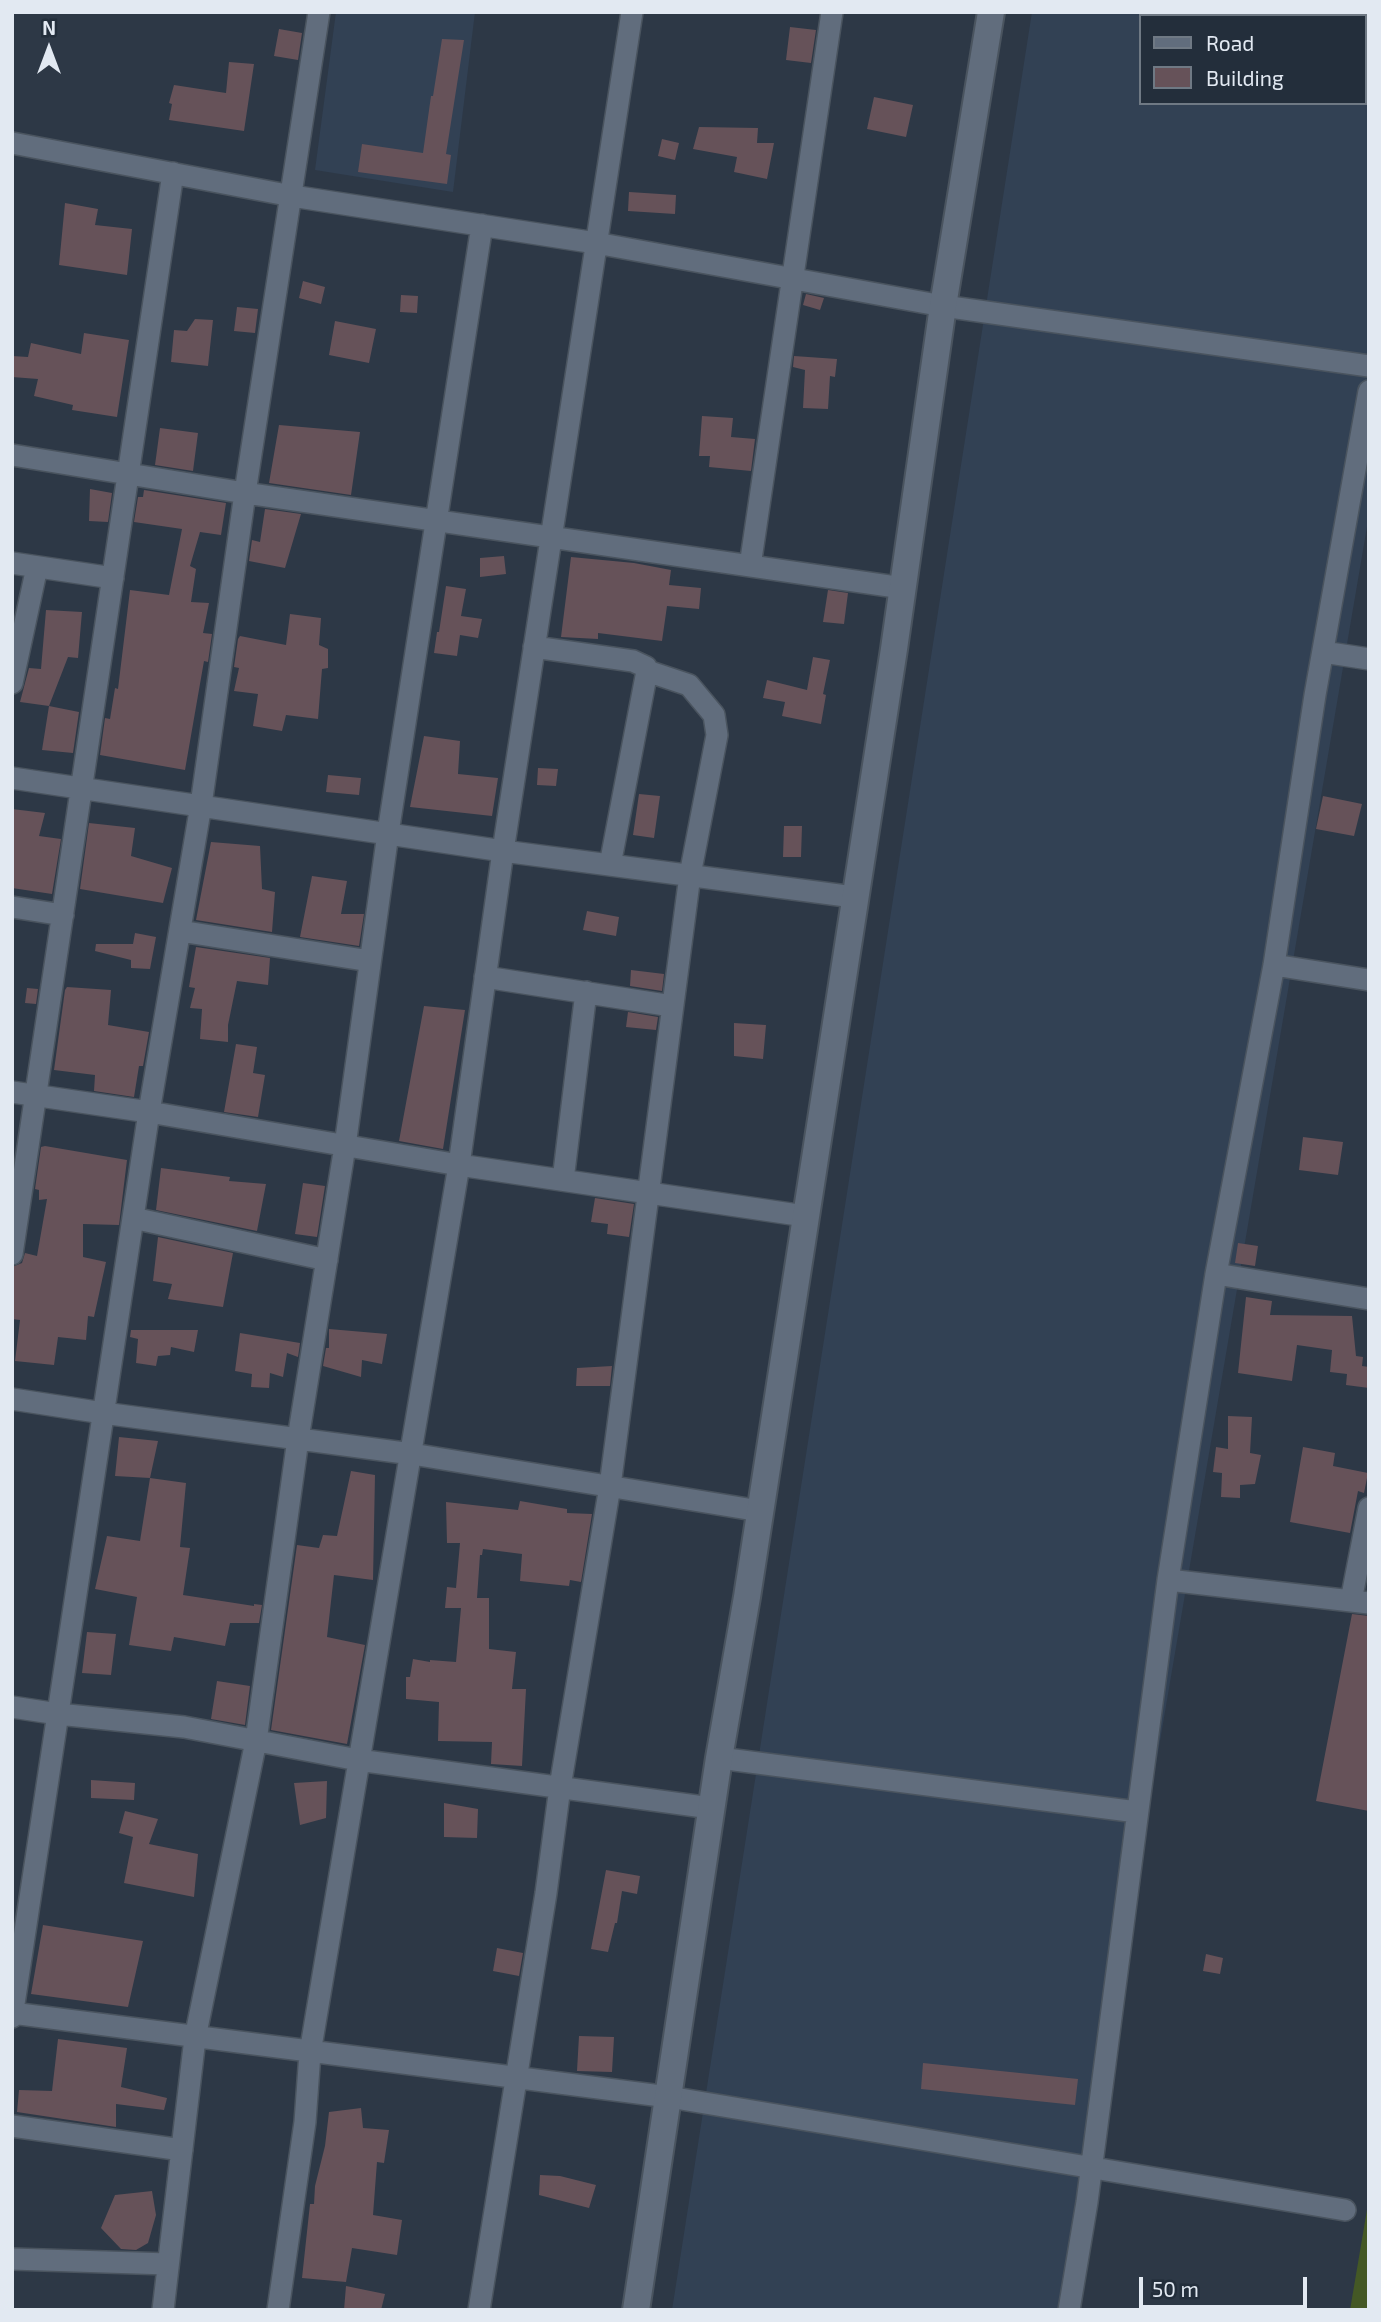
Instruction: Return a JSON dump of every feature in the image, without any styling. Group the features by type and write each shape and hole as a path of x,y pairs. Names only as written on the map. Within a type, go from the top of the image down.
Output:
{"street":[{"path":"319,12 245,493 201,806 149,1112 58,1714 21,1900 12,2015 669,2097 1346,2210"},
{"path":"278,2310 305,2122 310,2053 459,1165 503,850 632,12"},
{"path":"750,566 832,12"},
{"path":"636,2310 711,1808 760,1511 903,587 943,306 991,12"},
{"path":"12,142 292,196 596,243 943,306 1369,366"},
{"path":"12,1254 16,1204 63,915 173,173"},
{"path":"163,2310 195,2038 256,1741 298,1439 345,1146 388,833 482,225"},
{"path":"1069,2310 1092,2167 1168,1580 1216,1274 1274,965 1323,652 1369,391"},
{"path":"12,455 245,493 903,587"},
{"path":"12,564 113,578"},
{"path":"12,683 37,567"},
{"path":"534,647 633,661 646,667 610,865"},
{"path":"1323,652 1369,659"},
{"path":"479,2310 546,1893 560,1787 610,1486 690,875 718,735 714,715 689,685 647,671"},
{"path":"12,778 503,850 854,897"},
{"path":"12,907 63,915"},
{"path":"180,931 370,961"},
{"path":"1274,965 1369,980"},
{"path":"485,977 672,1006"},
{"path":"563,1180 586,992"},
{"path":"12,1092 149,1112 459,1165 805,1216"},
{"path":"133,1218 327,1260"},
{"path":"1216,1274 1369,1299"},
{"path":"12,1399 412,1454 760,1511"},
{"path":"1168,1580 1360,1602 1369,1508"},
{"path":"12,1707 161,1724 358,1760 711,1808"},
{"path":"719,1758 1137,1812"},
{"path":"12,2126 182,2150"},
{"path":"12,2259 168,2264"}],"shaded area":[{"path":"336,12 475,12 453,192 315,170"},
{"path":"1032,12 1369,12 1369,515 1063,2310 672,2310"}],"green space":[{"path":"1369,2198 1369,2310 1350,2310"}],"building":[{"path":"790,27 816,30 811,63 786,60"},
{"path":"279,29 302,33 298,60 274,56"},
{"path":"442,39 464,40 446,154 451,155 447,184 358,172 362,144 423,153"},
{"path":"229,62 254,64 244,131 169,120 172,104 169,103 174,85 226,93"},
{"path":"874,97 913,105 906,137 867,129"},
{"path":"699,127 758,128 757,143 774,143 767,179 734,172 737,157 693,149"},
{"path":"662,139 679,143 675,160 658,156"},
{"path":"629,192 676,195 675,214 628,211"},
{"path":"65,203 98,209 95,225 132,229 127,275 59,265"},
{"path":"303,281 325,287 321,304 299,298"},
{"path":"806,294 824,298 820,310 803,305"},
{"path":"401,295 418,296 417,313 400,312"},
{"path":"237,307 258,309 255,333 234,331"},
{"path":"195,319 213,320 208,366 171,362 174,330 187,331"},
{"path":"335,321 376,329 369,363 329,355"},
{"path":"84,333 129,340 117,417 72,410 73,405 34,396 38,379 12,377 12,356 28,357 31,343 81,354"},
{"path":"794,356 837,359 835,377 830,376 828,409 803,408 805,370 793,367"},
{"path":"702,416 733,418 731,437 755,439 751,471 709,467 710,456 699,456"},
{"path":"279,425 360,432 351,495 269,483"},
{"path":"160,428 198,433 193,471 155,465"},
{"path":"90,489 112,493 108,522 89,521"},
{"path":"144,490 226,503 221,535 200,532 190,566 196,569 191,602 209,603 203,633 212,634 208,662 204,661 185,770 100,755 105,718 110,719 115,688 118,689 130,590 169,595 182,529 134,522 138,497 143,497"},
{"path":"265,509 301,514 285,568 249,561 252,540 260,542"},
{"path":"504,556 506,574 480,577 480,558"},
{"path":"571,557 634,563 671,570 669,585 701,588 699,609 667,606 662,641 598,633 598,639 561,637"},
{"path":"446,586 466,589 461,616 482,619 478,638 460,635 457,656 434,653"},
{"path":"828,590 848,593 844,624 823,622"},
{"path":"46,610 82,612 78,658 68,657 49,706 20,702 29,668 41,669"},
{"path":"290,614 321,618 319,645 328,649 328,668 322,669 318,719 286,715 282,731 253,726 258,694 234,691 239,668 234,667 238,639 240,636 286,645"},
{"path":"813,657 830,660 823,694 826,695 821,724 782,716 785,702 763,698 767,680 807,690"},
{"path":"49,706 79,712 73,753 42,750"},
{"path":"424,736 460,741 458,774 498,778 492,816 410,807"},
{"path":"538,768 558,769 556,786 537,785"},
{"path":"328,775 361,778 359,795 326,792"},
{"path":"639,794 660,796 654,838 633,835"},
{"path":"1323,796 1362,804 1354,836 1316,829"},
{"path":"12,809 45,813 39,836 61,839 52,894 12,888"},
{"path":"89,823 135,828 131,856 172,868 163,903 80,889"},
{"path":"784,826 802,826 801,857 783,857"},
{"path":"211,842 260,846 262,889 275,892 272,932 196,920"},
{"path":"312,876 347,881 341,914 364,914 359,946 300,937"},
{"path":"587,911 619,917 616,936 583,930"},
{"path":"135,933 156,937 150,969 131,968 131,960 95,951 96,944 133,944"},
{"path":"196,947 270,958 268,985 237,981 228,1025 228,1042 200,1039 202,1009 190,1008 195,988 189,987"},
{"path":"631,970 664,974 662,991 630,986"},
{"path":"67,987 111,990 108,1025 149,1032 134,1097 94,1091 95,1075 54,1070"},
{"path":"27,988 38,989 36,1004 25,1003"},
{"path":"424,1006 465,1010 443,1149 399,1141"},
{"path":"628,1012 658,1017 656,1030 626,1027"},
{"path":"734,1023 766,1025 763,1059 734,1056"},
{"path":"236,1044 257,1047 253,1073 265,1075 258,1117 224,1112"},
{"path":"1303,1137 1343,1142 1338,1175 1299,1170"},
{"path":"41,1147 127,1160 119,1225 83,1224 83,1257 106,1262 94,1317 88,1316 86,1340 58,1337 54,1365 15,1361 20,1320 12,1319 12,1267 22,1263 25,1253 37,1256 47,1199 39,1200 39,1190 35,1189"},
{"path":"161,1168 230,1177 229,1181 266,1184 257,1231 156,1210"},
{"path":"303,1183 325,1186 317,1237 295,1234"},
{"path":"595,1198 634,1204 629,1237 607,1234 608,1224 591,1222"},
{"path":"158,1237 233,1253 223,1307 168,1299 172,1284 153,1281"},
{"path":"1238,1243 1258,1246 1255,1266 1235,1263"},
{"path":"1246,1297 1272,1301 1270,1315 1352,1316 1356,1356 1363,1357 1362,1366 1369,1367 1369,1388 1346,1385 1347,1374 1330,1372 1332,1350 1297,1345 1292,1381 1238,1373"},
{"path":"329,1329 387,1334 382,1364 362,1360 361,1377 323,1366 326,1348 329,1348"},
{"path":"131,1330 198,1330 194,1352 171,1347 170,1355 158,1356 156,1366 136,1363 138,1339 130,1337"},
{"path":"240,1333 300,1343 298,1357 287,1353 283,1377 270,1373 269,1388 251,1387 252,1374 235,1371"},
{"path":"612,1366 610,1386 576,1386 577,1368"},
{"path":"1228,1416 1252,1417 1250,1453 1261,1455 1255,1484 1240,1485 1240,1498 1221,1497 1222,1473 1213,1472 1216,1447 1228,1449"},
{"path":"119,1437 158,1441 150,1478 115,1476"},
{"path":"1303,1447 1335,1453 1333,1466 1368,1473 1364,1493 1358,1491 1350,1533 1290,1522"},
{"path":"351,1471 375,1475 373,1580 334,1575 327,1637 365,1645 347,1744 271,1730 297,1545 319,1548 323,1535 337,1536"},
{"path":"150,1478 186,1483 180,1547 190,1548 183,1595 262,1605 259,1623 230,1623 225,1646 174,1637 171,1651 129,1645 137,1597 95,1589 107,1536 140,1541"},
{"path":"520,1501 567,1509 567,1513 592,1514 581,1582 570,1580 569,1586 520,1581 522,1554 483,1549 480,1555 477,1598 489,1598 489,1649 516,1652 512,1689 526,1689 522,1766 491,1764 492,1742 438,1741 439,1702 406,1699 406,1677 410,1677 413,1659 456,1662 461,1608 445,1608 447,1587 456,1588 460,1543 447,1543 446,1502 518,1510"},
{"path":"1352,1614 1369,1616 1369,1811 1316,1801"},
{"path":"87,1632 116,1634 111,1675 82,1673"},
{"path":"217,1681 250,1686 245,1725 211,1719"},
{"path":"91,1780 135,1783 134,1800 91,1798"},
{"path":"327,1781 326,1818 300,1825 294,1783"},
{"path":"444,1803 478,1809 477,1838 444,1837"},
{"path":"125,1811 158,1819 149,1844 198,1854 194,1897 124,1883 133,1837 119,1833"},
{"path":"606,1870 640,1876 637,1894 622,1891 617,1923 608,1952 591,1949"},
{"path":"43,1925 143,1941 128,2007 31,1994"},
{"path":"497,1948 523,1953 519,1976 493,1971"},
{"path":"1206,1954 1223,1958 1220,1974 1203,1971"},
{"path":"579,2036 614,2037 612,2072 577,2071"},
{"path":"58,2039 127,2048 121,2087 167,2098 164,2110 116,2104 116,2127 17,2112 19,2090 52,2091"},
{"path":"923,2063 1078,2079 1075,2105 921,2089"},
{"path":"361,2108 363,2128 389,2130 384,2163 377,2162 373,2215 402,2220 397,2255 352,2248 346,2282 302,2278 310,2204 314,2204 329,2112"},
{"path":"540,2175 560,2176 596,2185 589,2208 539,2195"},
{"path":"152,2191 156,2215 148,2243 136,2250 121,2249 101,2228 115,2195"},
{"path":"346,2286 385,2294 381,2310 344,2310"}]}
